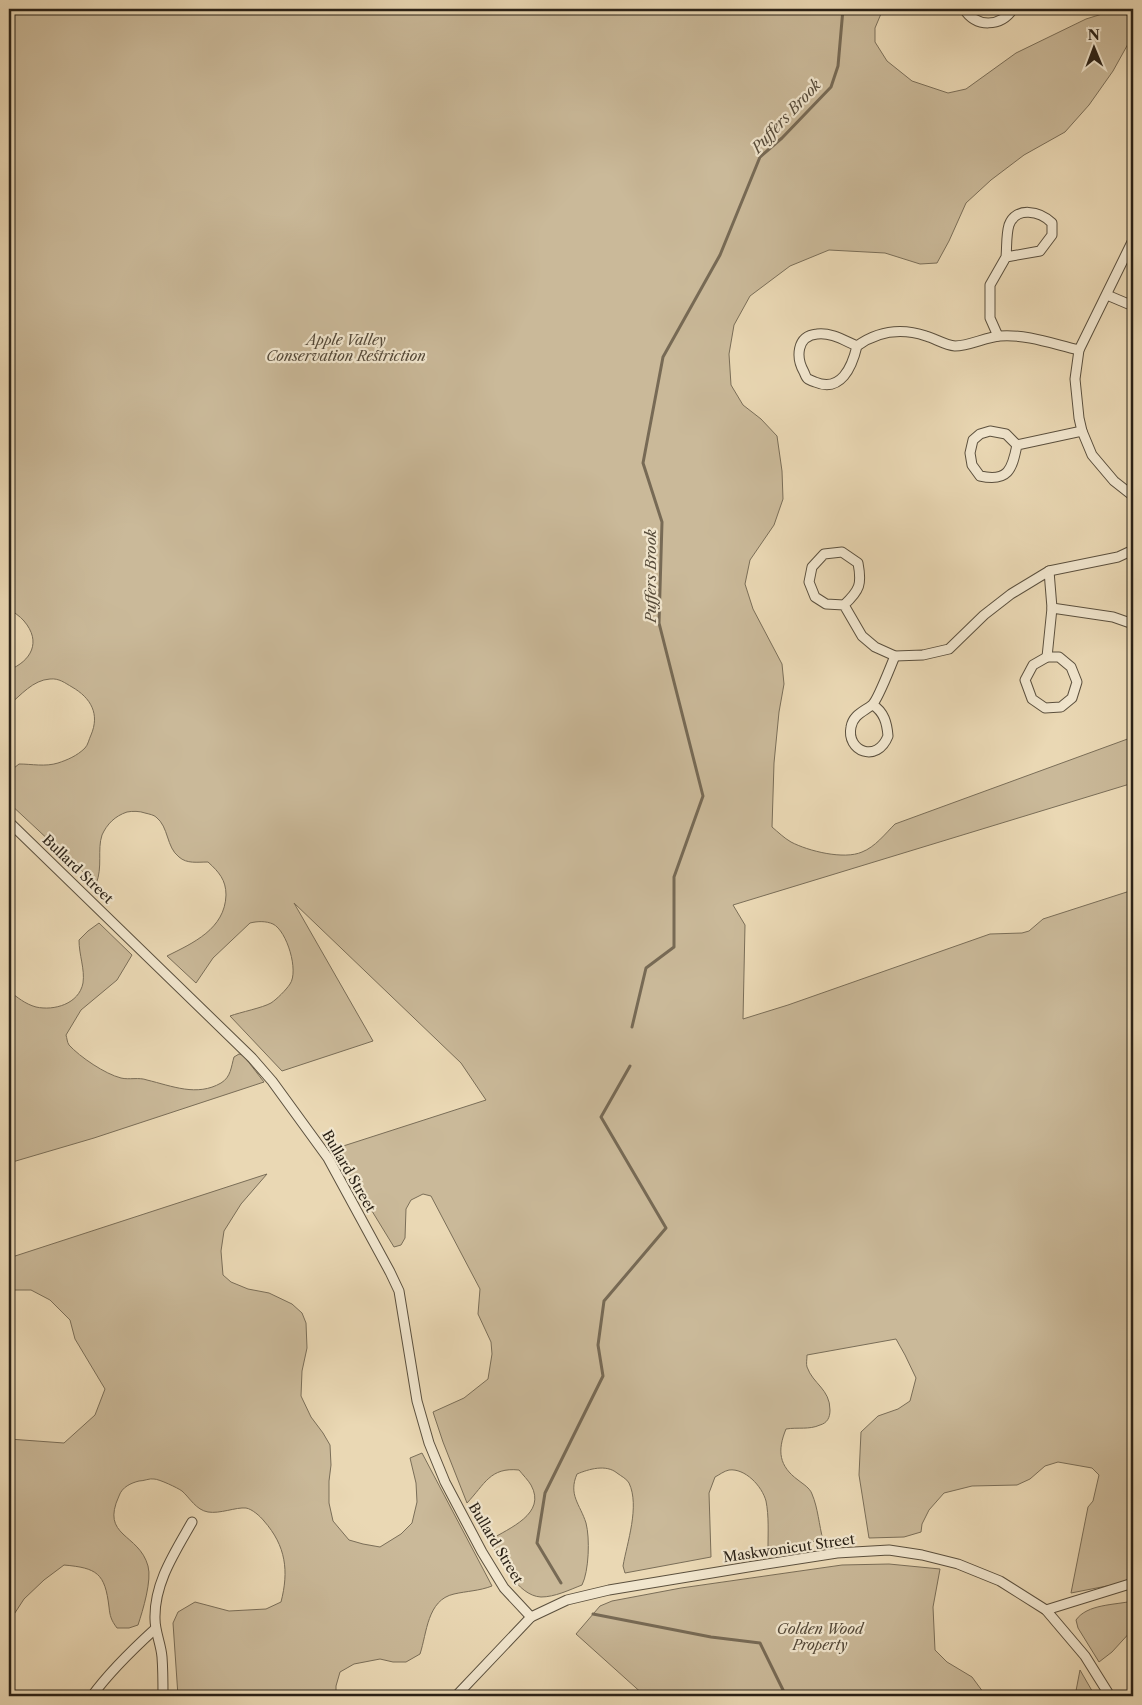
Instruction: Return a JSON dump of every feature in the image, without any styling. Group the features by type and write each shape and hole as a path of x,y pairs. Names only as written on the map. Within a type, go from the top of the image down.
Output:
{"street":[{"path":"964,9 971,17 986,23 994,23 1002,20 1013,9"},
{"path":"998,336 990,318 990,285 1006,257 1010,225 1022,212 1036,213 1052,223 1052,235 1040,251 1006,257"},
{"path":"1133,240 1079,350 1075,379 1082,431 1094,457 1114,481 1133,496"},
{"path":"1107,295 1133,306"},
{"path":"857,346 837,337 818,333 810,335 801,344 798,351 799,365 807,379 821,385 830,385 842,379 853,364 857,346 868,338 879,334 898,332 924,335 955,346 998,336 1018,335 1079,350"},
{"path":"990,431 1006,434 1017,445 1012,467 1004,475 993,479 980,476 972,464 970,453 973,440 980,434 990,431"},
{"path":"1017,445 1082,431"},
{"path":"844,605 862,636 874,647 895,656 923,655 949,649 984,615 1011,594 1049,571 1118,557 1133,550"},
{"path":"842,552 858,563 861,580 855,595 844,605 826,604 815,597 809,582 812,567 824,554 842,552"},
{"path":"1046,657 1059,657 1071,667 1077,682 1072,698 1061,707 1045,708 1032,699 1025,680 1033,666 1046,657 1052,608 1049,571"},
{"path":"1052,608 1113,617 1133,624"},
{"path":"873,705 884,716 888,736 882,746 872,752 867,752 861,750 853,742 850,732 852,721 856,716 873,705 895,656"},
{"name":"Bullard Street","path":"9,822 252,1058 292,1106 328,1158 399,1291 417,1401 429,1443 445,1482 482,1552 504,1588 531,1617"},
{"path":"163,1696 162,1657 155,1617 160,1584 168,1565 192,1522"},
{"name":"Maskwonicut Street","path":"456,1696 531,1617 567,1600 609,1590 828,1555 889,1550 922,1555 958,1564 1000,1581 1046,1610 1085,1656 1110,1696"},
{"path":"1046,1610 1133,1583"},
{"path":"92,1696 128,1653 156,1629"}],"green space":[{"name":"Apple Valley Conservation Restriction","path":"9,9 883,9 875,28 875,42 887,61 912,81 948,93 966,89 1016,53 1086,19 1115,10 1127,15 1132,27 1128,44 1113,71 1089,105 1065,132 1024,155 991,180 966,203 937,263 920,264 885,253 829,250 790,266 750,296 734,325 729,354 731,385 743,405 761,419 777,436 782,471 783,499 774,525 750,560 745,584 753,609 782,664 784,684 774,763 772,827 788,840 807,848 836,855 854,854 871,847 895,824 1133,737 1133,783 733,905 745,925 743,1019 990,934 1029,931 1043,919 1133,890 1133,1578 1112,1585 1071,1593 1088,1507 1093,1501 1099,1475 1092,1468 1058,1462 1045,1466 1030,1479 1017,1485 972,1486 944,1493 929,1510 922,1524 921,1532 904,1537 869,1538 859,1475 861,1432 878,1416 898,1409 910,1401 916,1378 896,1339 807,1355 807,1366 810,1373 824,1392 829,1403 828,1420 816,1427 786,1429 781,1444 781,1451 783,1464 811,1492 816,1505 823,1540 768,1548 768,1512 764,1495 757,1484 747,1475 735,1470 729,1470 715,1477 709,1493 711,1557 625,1573 623,1566 633,1513 632,1492 629,1483 622,1476 613,1470 597,1468 577,1474 574,1488 574,1494 586,1523 588,1537 587,1563 582,1585 557,1595 541,1597 532,1595 524,1590 510,1575 490,1540 516,1525 530,1512 534,1504 535,1495 531,1485 519,1470 501,1471 489,1478 467,1503 433,1412 464,1398 488,1379 492,1354 491,1342 478,1314 480,1289 431,1196 423,1194 411,1200 406,1209 405,1238 401,1245 394,1247 334,1149 486,1100 461,1063 294,903 373,1041 282,1071 230,1016 271,1003 290,984 293,970 292,961 287,943 278,928 268,922 250,923 213,958 196,983 167,956 197,940 214,926 220,917 226,895 225,885 219,873 208,862 185,861 175,853 163,826 156,817 136,811 129,812 112,821 102,835 96,884 9,803 9,772 19,764 53,764 65,761 82,751 87,745 95,720 89,701 79,691 56,679 38,682 9,705 9,670 23,662 32,650 33,643 29,629 22,619 9,608"},
{"path":"99,923 132,955 117,980 81,1010 66,1035 68,1044 74,1050 86,1060 108,1073 124,1079 144,1079 194,1090 212,1087 224,1081 230,1072 234,1057 239,1054 243,1055 264,1082 94,1138 9,1163 9,991 36,1007 58,1007 71,1001 81,990 83,983 79,940"},
{"path":"267,1174 241,1204 224,1231 221,1251 223,1275 231,1282 248,1289 269,1293 292,1304 302,1313 306,1323 307,1348 302,1371 301,1396 311,1417 330,1445 329,1503 333,1521 349,1540 363,1544 380,1547 401,1534 412,1523 417,1502 416,1483 410,1458 422,1453 492,1586 445,1597 433,1610 420,1654 406,1662 380,1659 354,1664 340,1672 336,1686 336,1696 249,1696 242,1693 222,1691 192,1696 178,1696 173,1623 178,1612 195,1602 229,1611 266,1609 281,1602 285,1569 281,1549 271,1530 251,1510 242,1508 218,1512 204,1511 182,1491 160,1480 139,1481 122,1490 114,1509 114,1520 117,1527 137,1547 148,1566 148,1587 138,1625 129,1628 117,1628 110,1615 105,1587 97,1574 84,1568 64,1565 44,1580 24,1599 9,1622 9,1439 64,1443 95,1415 105,1389 75,1339 70,1320 50,1300 31,1290 9,1290 9,1258"},
{"name":"Golden Wood Property","path":"889,1564 940,1569 933,1607 935,1650 947,1662 972,1677 986,1696 645,1696 576,1634 600,1606 612,1601 681,1588 842,1565"},
{"path":"1133,1601 1133,1629 1112,1652 1099,1662 1078,1628 1076,1620 1094,1608"},
{"path":"1080,1670 1095,1696 1075,1696"}],"waterway":[{"name":"Puffers Brook","path":"632,1027 646,968 674,947 674,877 703,796 659,623 662,522 643,463 663,357 720,255 760,157 782,138 831,87 838,66 843,9"},
{"path":"561,1583 537,1543 545,1493 603,1376 598,1345 604,1301 666,1228 601,1117 630,1066"},
{"path":"593,1614 711,1637 760,1643 786,1696"}]}
